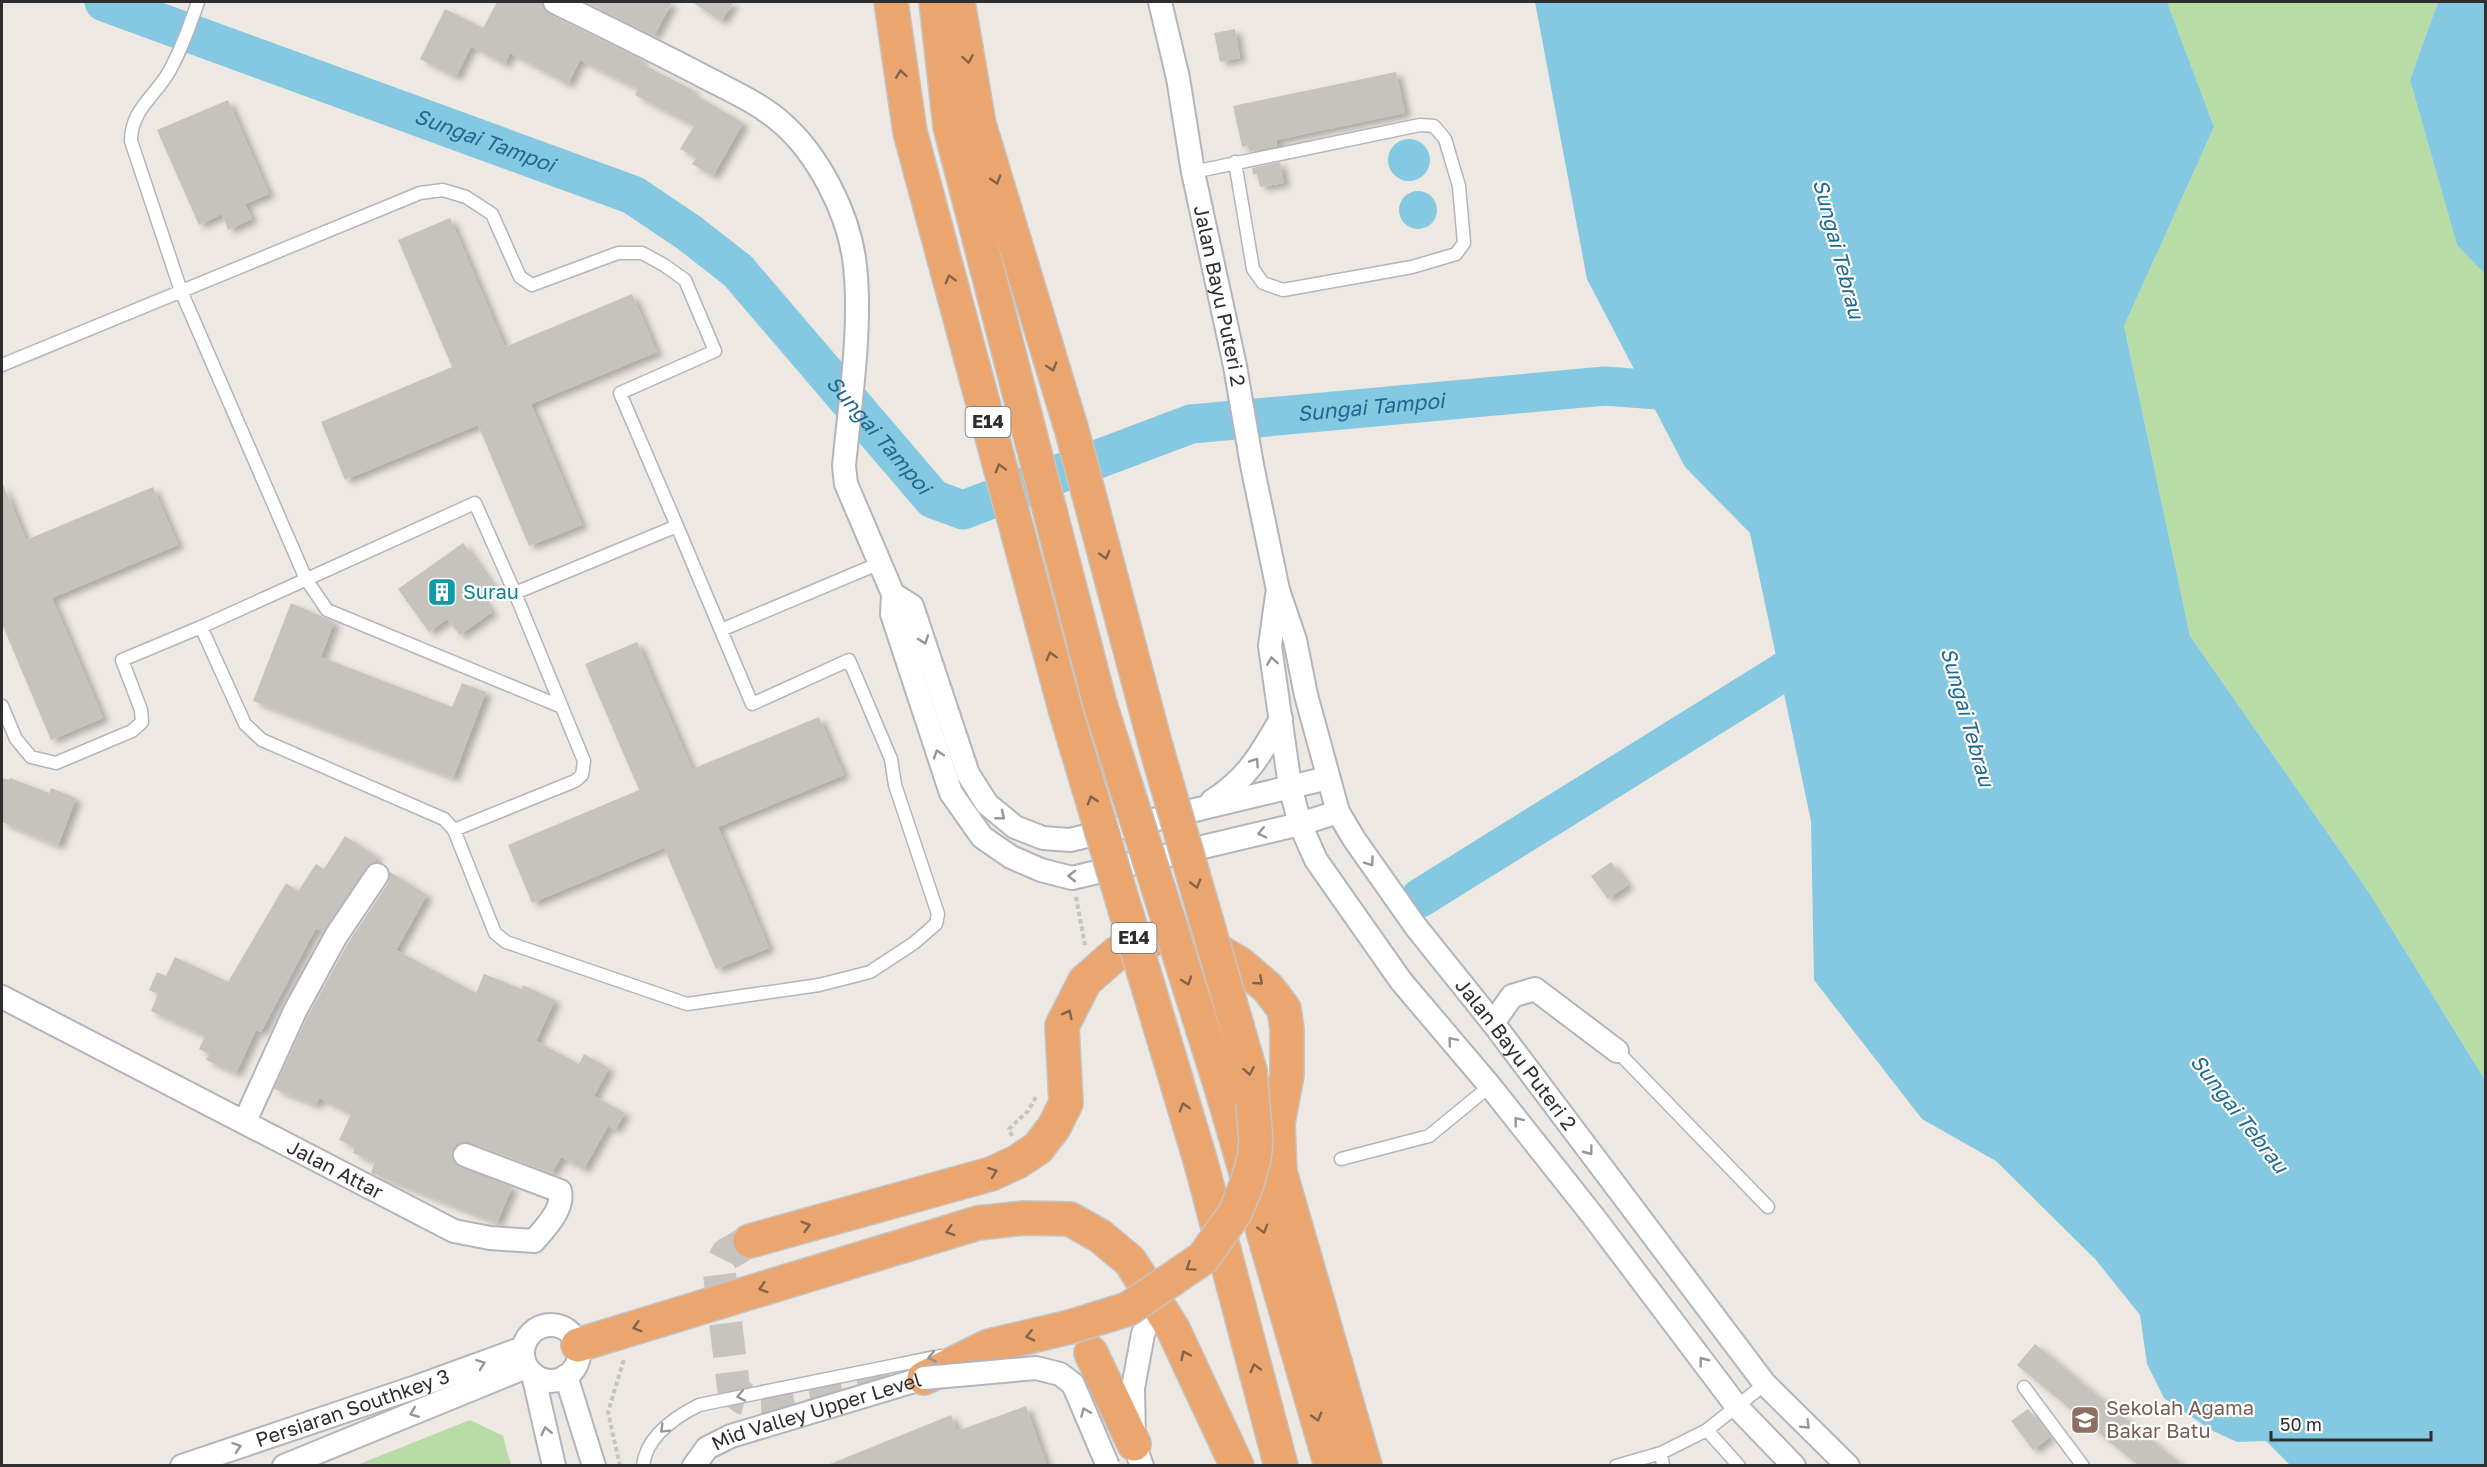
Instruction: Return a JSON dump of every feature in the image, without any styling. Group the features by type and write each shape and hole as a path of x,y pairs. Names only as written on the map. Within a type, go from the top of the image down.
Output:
{"highway":[{"name":"E14","path":"891,2 910,132 1066,712 1201,1163 1281,1466"},
{"name":"E14","path":"936,2 1100,705 1223,1092 1331,1466"},
{"path":"924,1378 989,1346 1070,1327 1128,1309 1203,1258 1235,1213 1247,1183 1256,1141 1250,1071 1156,747 1072,431 964,125 958,2"},
{"path":"750,1241 991,1174 1017,1162 1038,1148 1054,1127 1065,1103 1062,1026 1085,981 1117,953 1159,938 1203,942 1240,964 1268,988 1284,1009 1287,1029 1287,1075 1278,1123 1280,1172 1365,1466"},
{"path":"601,1345 978,1223 1024,1218 1070,1219 1100,1236 1130,1261 1173,1329 1237,1466"},
{"path":"1091,1353 1138,1455"}],"street":[{"path":"555,2 746,99 782,123 806,148 825,178 845,225 854,257 857,300 844,466 846,484 893,594 892,614 951,794 982,837 1011,857 1041,870 1072,878 1300,824 1338,812"},
{"name":"Jalan Bayu Puteri 2","path":"1160,2 1178,78 1193,172 1235,366 1252,465 1278,590 1295,640 1305,695 1338,812 1354,839 1416,927 1493,1023 1765,1384 1848,1466"},
{"name":"Jalan Bayu Puteri 2","path":"1278,590 1270,646 1290,786 1300,824 1316,860 1401,981 1490,1086 1593,1216 1738,1408 1794,1466"},
{"path":"893,594 912,606 968,774 987,804 1015,827 1043,838 1070,840 1328,778"},
{"path":"1194,812 1228,791 1247,773 1281,719"},
{"path":"246,1121 295,1011 336,936 377,875"},
{"path":"1493,1023 1512,996 1535,989 1617,1051"},
{"name":"Jalan Attar","path":"2,997 246,1121 454,1231 490,1238 534,1241 549,1224 562,1199 560,1191 465,1155"},
{"path":"1138,1455 1133,1388 1143,1334 1155,1300"},
{"path":"554,1466 530,1371 532,1332 550,1324 601,1345"},
{"path":"530,1371 549,1381 567,1376 578,1363 601,1345"},
{"path":"574,1398 579,1376 601,1345"},
{"name":"Mid Valley Upper Level","path":"694,1466 707,1448 731,1436 924,1378 1036,1368 1060,1374 1073,1384 1108,1466"},
{"path":"505,1377 524,1383 530,1371"},
{"name":"Persiaran Southkey 3","path":"284,1466 505,1377 530,1371"},
{"name":"Persiaran Southkey 3","path":"182,1466 416,1387 530,1371"},
{"path":"567,1376 594,1466"}],"lane":[{"path":"197,4 183,44 169,72 138,112 131,127 131,141 181,291 306,579 327,610 562,707"},
{"path":"1193,172 1235,162 1420,125 1434,126 1445,139 1459,186 1464,243 1456,254 1412,267 1283,290 1263,283 1253,269 1235,162"},
{"path":"2,365 420,193 444,190 466,197 492,214 520,277 532,285 618,253 642,253 664,265 685,280 715,351 620,393 752,704 849,660 891,759 895,785 936,904 938,914 936,924 914,943 870,972 819,985 687,1004 506,942 495,933 454,830 444,819 262,740 245,724 201,627"},
{"path":"2,706 16,739 31,757 56,763 132,731 142,722 141,710 122,660 201,627 475,503 516,593 584,762 582,775 575,781 454,830"},
{"path":"516,593 677,526"},
{"path":"721,630 880,563"},
{"path":"1617,1051 1768,1206"},
{"path":"1341,1159 1429,1136 1490,1086"},
{"path":"643,1466 658,1433 677,1416 699,1405 989,1346"},
{"path":"1616,1466 1662,1459 1738,1408 1765,1384"},
{"path":"2024,1387 2082,1466"},
{"path":"1707,1430 1739,1466"}],"path":[{"path":"601,1345 608,1412 620,1466"}],"green space":[{"path":"2167,2 2438,2 2410,80 2457,245 2486,274 2485,1080 2370,894 2190,636 2124,326 2214,127"},
{"path":"470,1420 503,1436 511,1465 357,1465"}],"water":[{"name":"Sungai Tebrau","path":"1535,2 2167,2 2214,127 2124,326 2190,636 2370,894 2485,1080 2485,1465 2290,1465 2266,1441 2237,1442 2211,1430 2164,1398 2147,1364 2140,1315 2096,1260 1996,1161 1922,1119 1814,980 1811,821 1750,533 1685,467 1587,279"},
{"path":"2438,2 2485,2 2485,274 2457,245 2410,80"},
{"path":"1409,139 1424,145 1430,160 1424,175 1409,181 1394,175 1388,160 1394,145"},
{"path":"1418,191 1432,196 1437,210 1432,224 1418,229 1404,224 1399,210 1404,196"}],"building":[{"path":"497,2 542,2 549,14 642,60 640,63 693,90 692,93 743,123 713,176 692,164 696,158 680,149 694,126 635,95 638,89 580,60 568,84 510,53 505,64 471,46 456,77 420,59 445,9 483,28"},
{"path":"585,2 672,2 654,36"},
{"path":"692,2 734,2 721,21"},
{"path":"1235,29 1240,58 1220,62 1214,33"},
{"path":"1396,72 1405,113 1276,140 1277,146 1249,152 1248,146 1242,147 1233,106"},
{"path":"228,100 269,194 245,204 252,219 228,230 222,214 199,225 157,130"},
{"path":"1280,162 1284,183 1260,187 1257,174 1253,175 1252,168"},
{"path":"450,218 505,347 632,294 657,352 531,404 582,525 529,546 478,425 345,480 321,422 452,367 398,240"},
{"path":"2,482 26,540 153,487 178,545 52,598 103,718 51,740 2,624"},
{"name":"Surau","path":"463,543 493,586 480,595 492,612 460,635 447,619 429,632 398,589"},
{"path":"291,603 334,622 321,657 452,707 462,683 486,692 453,778 253,701"},
{"path":"637,642 692,769 819,717 844,775 718,827 769,948 716,969 664,848 532,903 508,845 639,790 585,664"},
{"path":"2,778 9,780 10,778 49,793 51,788 76,798 58,846 2,822"},
{"path":"345,836 377,857 374,862 366,867 323,932 316,928 261,1032 256,1030 236,1073 206,1060 209,1054 199,1049 205,1036 151,1011 158,994 149,990 157,972 166,976 175,957 228,982 286,883 298,891 316,864 324,869"},
{"path":"1611,862 1628,885 1608,899 1591,876"},
{"path":"390,872 427,895 396,950 476,993 484,974 522,989 523,985 555,1000 536,1041 579,1064 584,1054 609,1068 594,1096 625,1113 615,1130 608,1126 584,1169 561,1157 552,1173 470,1142 456,1145 452,1157 455,1164 512,1187 497,1223 371,1173 375,1162 353,1153 355,1147 339,1140 351,1114 319,1098 316,1105 274,1089 307,1017 348,943 388,883"},
{"path":"2035,1344 2183,1466 2139,1466 2017,1365"},
{"path":"1026,1406 1047,1466 825,1466 951,1415 957,1431"},
{"path":"2028,1409 2050,1437 2033,1450 2011,1421"}],"waterway":[{"name":"Sungai Tampoi","path":"104,2 633,195 688,232 738,271 933,499 963,510 1191,424 1605,386 1697,393"},
{"path":"1420,898 1825,646"}],"tunnel":[{"path":"750,1241 727,1254 719,1270 734,1391 743,1398 754,1401 782,1400 939,1365"}],"place":[{"name":"Surau","path":"442,592"},
{"name":"Sekolah Agama Bakar Batu","path":"2085,1420"}]}
